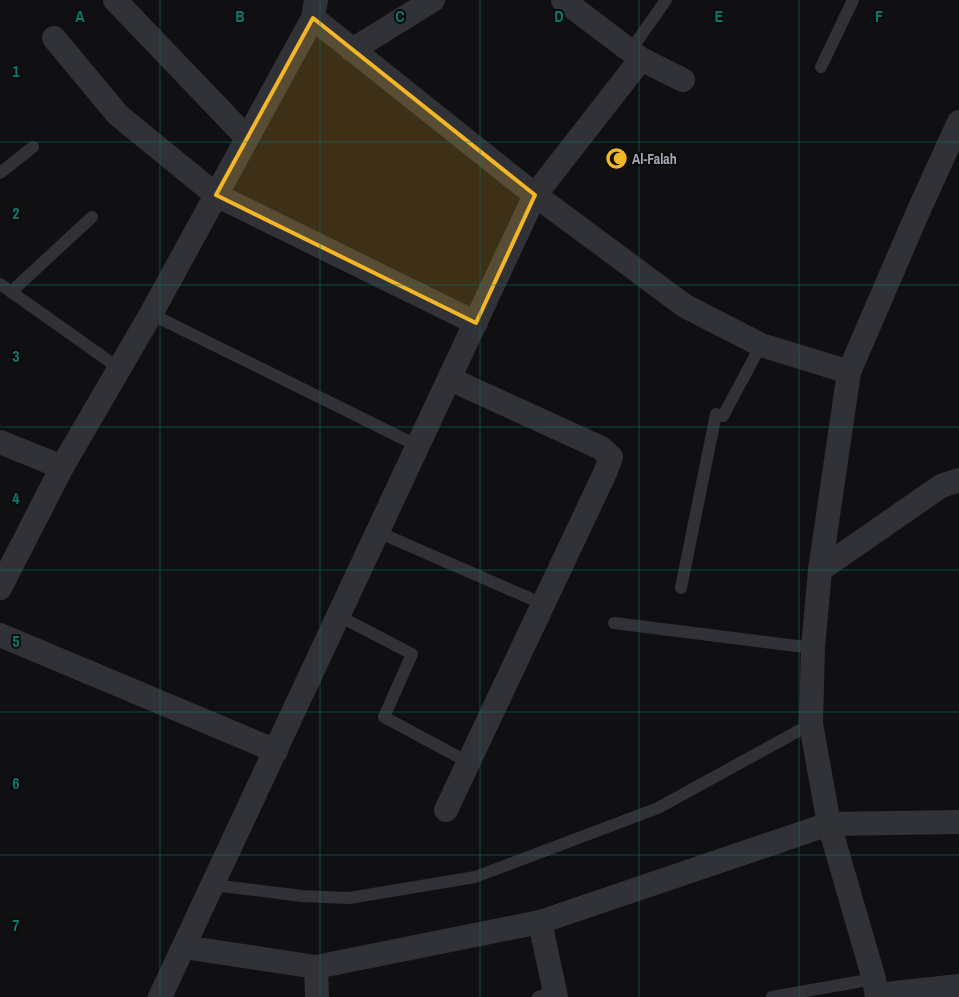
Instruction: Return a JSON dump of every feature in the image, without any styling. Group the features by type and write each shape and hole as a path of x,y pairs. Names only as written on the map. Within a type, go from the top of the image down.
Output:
{"street":[{"path":"115,0 247,138"},
{"path":"352,50 433,0"},
{"path":"563,0 636,55 683,80"},
{"path":"0,588 62,466 151,314 315,9 352,50 535,195 685,306 761,345 849,372"},
{"path":"54,38 118,115 216,195 476,323"},
{"path":"160,997 535,195 636,55"},
{"path":"959,122 849,372 820,570 813,648 811,724 828,824 876,990 959,986"},
{"path":"446,810 611,457 601,448 450,379"},
{"path":"0,442 62,466"},
{"path":"820,570 941,486 959,480"},
{"path":"0,635 276,751"},
{"path":"184,946 316,968 540,922 828,824 959,822"},
{"path":"540,922 550,995"},
{"path":"316,968 317,997"}],"lane":[{"path":"636,55 666,0"},
{"path":"821,67 853,0"},
{"path":"0,173 33,147"},
{"path":"11,292 92,216"},
{"path":"0,284 120,368"},
{"path":"151,314 418,446"},
{"path":"681,588 716,414 723,416 761,345"},
{"path":"378,532 543,604"},
{"path":"339,616 412,654 384,718 468,762"},
{"path":"614,623 813,648"},
{"path":"213,885 302,896 349,898 475,877 658,808 811,724"},
{"path":"772,997 876,990"}],"highlighted area":[{"path":"313,18 535,195 476,323 216,195"}],"place":[{"name":"Al-Falah","path":"616,159"}]}
